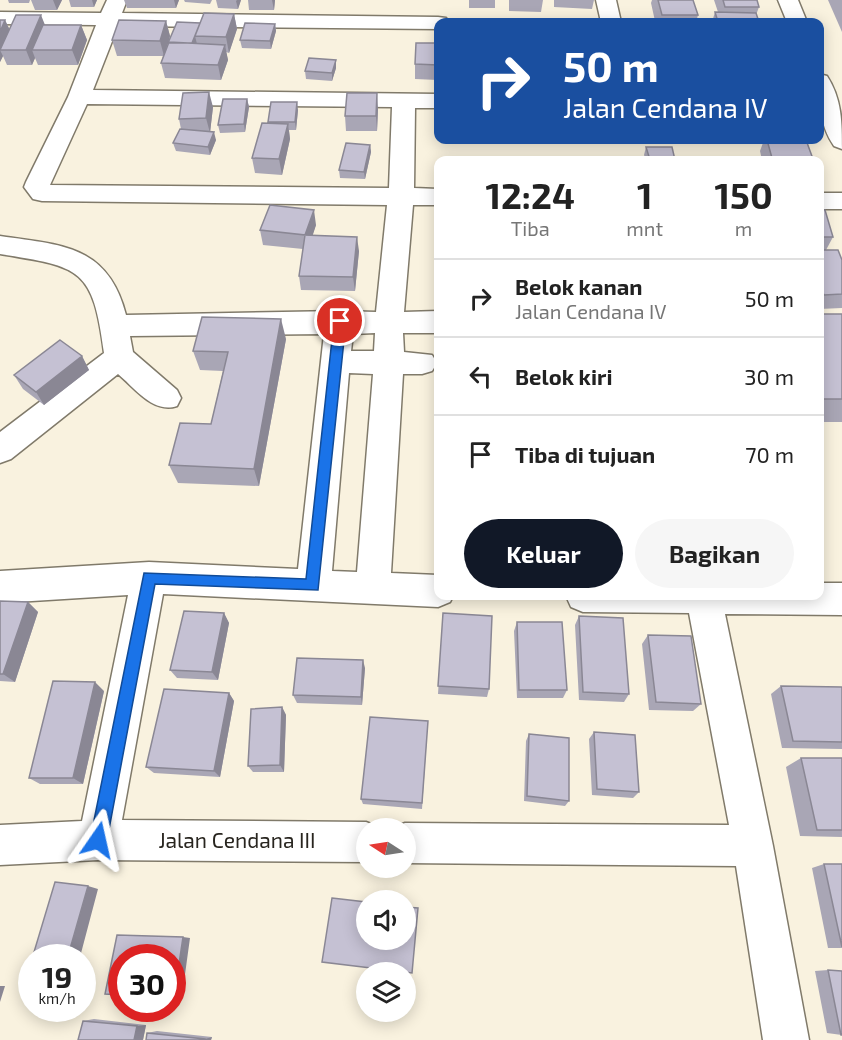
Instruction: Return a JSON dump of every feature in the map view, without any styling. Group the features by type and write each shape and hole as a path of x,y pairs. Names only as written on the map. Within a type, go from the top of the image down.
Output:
{"street":[{"path":"402,0 403,23"},
{"path":"606,0 609,18"},
{"path":"788,0 795,18"},
{"path":"113,10 79,97 38,182 37,187 42,193 434,197"},
{"path":"0,18 113,10 434,23"},
{"path":"79,97 434,101"},
{"path":"373,589 389,362 389,321 400,196 404,100"},
{"path":"830,105 842,141"},
{"path":"824,201 842,201"},
{"path":"0,245 76,261 91,271 100,282 114,326 119,357 166,398"},
{"path":"313,586 340,321"},
{"path":"114,326 340,321 434,322"},
{"path":"0,450 119,357"},
{"path":"336,362 422,363"},
{"path":"98,840 149,578"},
{"path":"0,587 149,578 434,591"},
{"path":"824,599 842,599"},
{"path":"705,600 753,846 786,1040"},
{"name":"Jalan Cendana III","path":"0,845 98,840 356,842"},
{"path":"416,843 753,846"}],"building":[{"path":"658,0 693,0 698,15 662,15"},
{"path":"723,0 757,0 759,7 725,7"},
{"path":"715,12 756,13 758,18 717,18"},
{"path":"204,13 234,14 226,37 195,36"},
{"path":"16,15 41,15 26,50 0,50"},
{"path":"0,20 5,20 0,32"},
{"path":"119,20 166,21 160,41 112,40"},
{"path":"177,22 200,23 192,43 168,43"},
{"path":"245,23 275,24 270,41 240,40"},
{"path":"43,25 81,25 72,50 32,50"},
{"path":"169,42 225,45 218,65 161,63"},
{"path":"416,43 434,43 434,65 415,64"},
{"path":"309,58 336,60 332,73 305,71"},
{"path":"209,92 206,118 179,119 183,93"},
{"path":"347,93 377,93 376,116 345,116"},
{"path":"223,99 247,99 244,124 218,125"},
{"path":"271,102 297,102 295,122 268,122"},
{"path":"262,123 288,124 279,159 252,158"},
{"path":"180,129 214,132 208,147 173,143"},
{"path":"346,143 370,145 364,172 339,170"},
{"path":"768,144 807,144 812,156 771,156"},
{"path":"646,147 672,147 674,156 649,156"},
{"path":"270,205 314,210 305,235 260,230"},
{"path":"824,210 825,210 833,237 824,237"},
{"path":"305,235 357,237 353,277 299,276"},
{"path":"824,250 838,250 842,260 842,294 824,295"},
{"path":"824,314 842,314 842,399 824,399"},
{"path":"202,317 281,319 254,469 169,465 180,423 211,424 228,352 193,351"},
{"path":"60,340 82,356 36,392 14,375"},
{"path":"0,601 28,602 3,674 0,674"},
{"path":"184,611 224,613 212,672 170,670"},
{"path":"443,613 492,616 489,689 438,686"},
{"path":"579,616 623,618 629,694 583,692"},
{"path":"517,622 562,622 567,690 519,690"},
{"path":"648,635 691,636 701,704 656,702"},
{"path":"297,658 363,660 361,697 293,695"},
{"path":"53,681 95,682 73,778 29,778"},
{"path":"781,686 842,687 842,742 793,741"},
{"path":"164,689 229,693 214,771 146,767"},
{"path":"282,707 280,765 248,766 251,709"},
{"path":"370,717 428,721 422,803 361,799"},
{"path":"594,732 635,735 639,792 597,789"},
{"path":"529,734 569,738 569,801 527,796"},
{"path":"801,758 842,758 842,830 817,830"},
{"path":"824,864 842,864 842,947"},
{"path":"55,882 88,886 71,944 36,944"},
{"path":"332,898 356,901 356,950 414,950 413,962 356,962 356,966 322,962"},
{"path":"117,935 183,937 182,944 115,944"},
{"path":"828,970 842,971 842,1035 841,1035"},
{"path":"83,1022 137,1026 134,1040 78,1040"},
{"path":"147,1033 205,1039 205,1040 146,1040"}],"route":[{"path":"98,840 149,578 313,586 340,321"}]}
